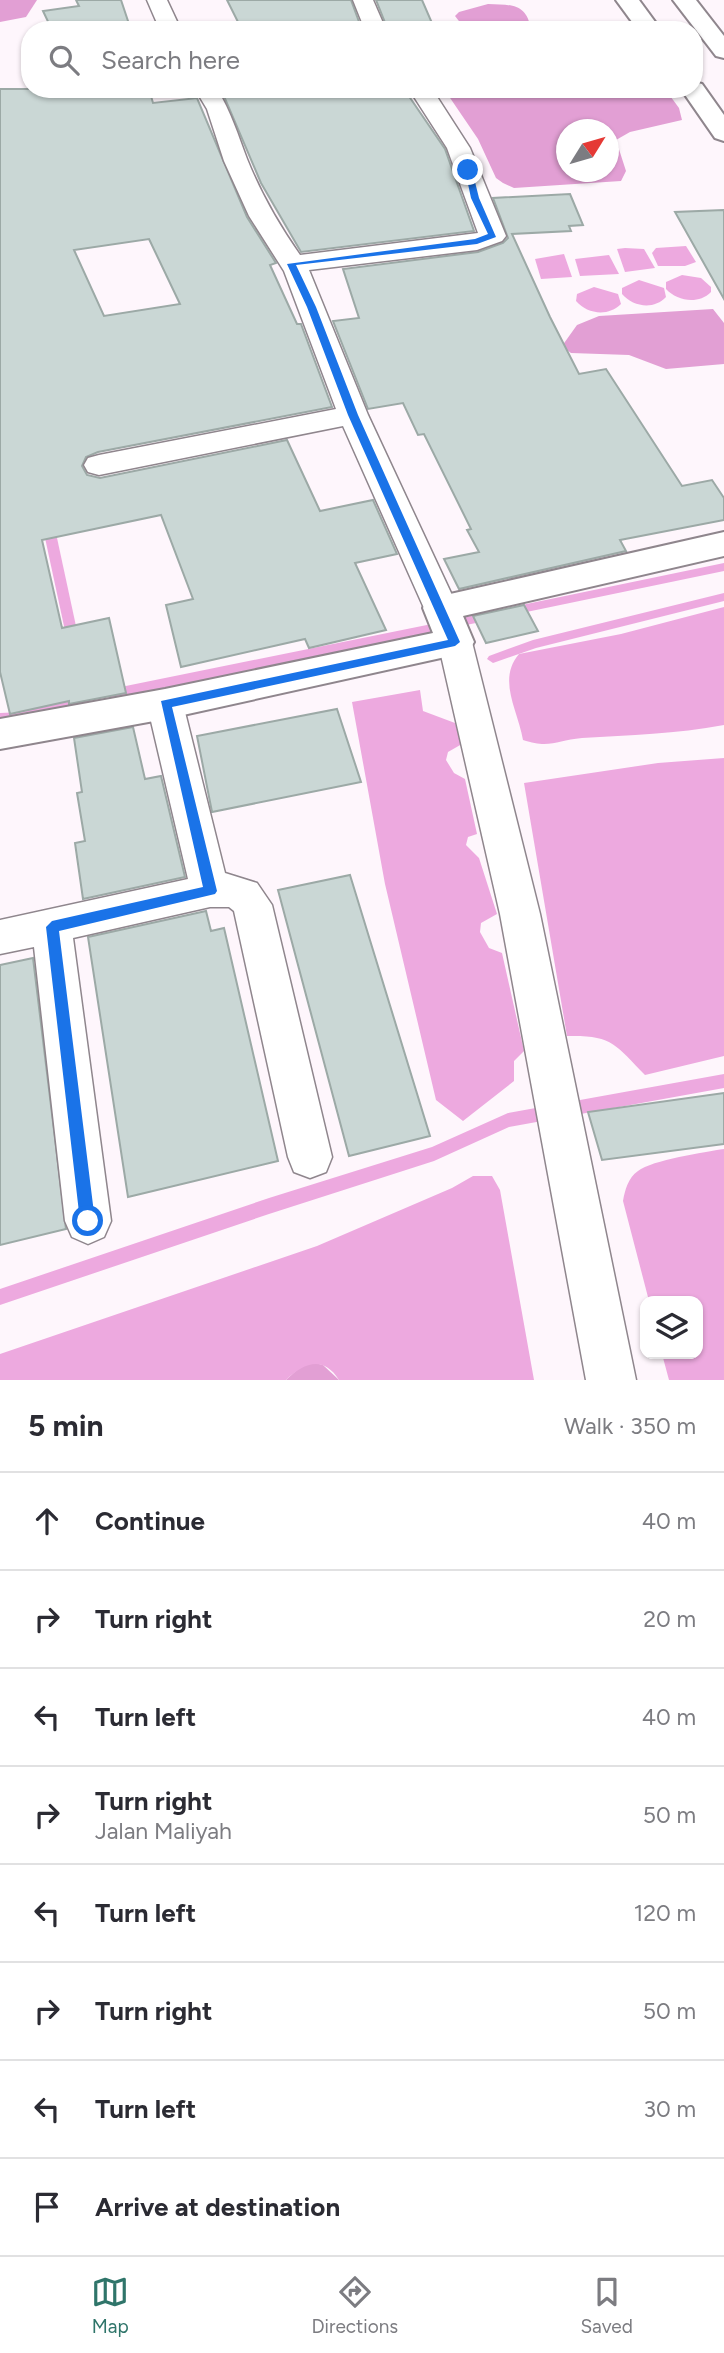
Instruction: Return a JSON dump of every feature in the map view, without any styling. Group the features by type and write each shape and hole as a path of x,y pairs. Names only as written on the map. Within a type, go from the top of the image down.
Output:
{"main road":[{"path":"627,0 643,21"},
{"path":"684,0 700,21"},
{"path":"703,24 724,51"},
{"path":"699,98 724,133"},
{"path":"0,734 165,704 448,626 724,544"}],"street":[{"path":"157,0 167,21"},
{"path":"363,0 372,21"},
{"path":"211,98 218,109 236,162 261,216 291,264 312,307 353,415 448,626 520,914 611,1380"},
{"path":"291,264 477,242 493,236 475,198 468,170 427,98"},
{"path":"99,465 353,415"},
{"path":"165,704 210,891"},
{"path":"0,937 231,887 242,892 252,905 310,1157"},
{"path":"52,927 88,1221"}],"shaded area":[{"path":"0,0 37,0 26,17 0,22"},
{"path":"488,4 511,6 522,10 529,21 459,21 455,16 459,12"},
{"path":"450,98 672,98 679,108 682,120 630,132 619,138 619,119 556,119 556,182 606,182 514,188 496,178 478,139"},
{"path":"619,149 626,171 619,181"},
{"path":"686,246 696,262 685,266 658,266 652,253 656,248"},
{"path":"617,249 644,249 655,268 625,272"},
{"path":"564,254 572,277 541,279 535,259"},
{"path":"609,255 619,274 580,276 575,259"},
{"path":"682,275 701,278 711,287 711,292 700,299 688,300 666,289 666,282"},
{"path":"639,280 664,288 666,297 650,305 632,302 622,294 622,288"},
{"path":"594,287 618,294 621,304 604,312 586,309 576,301 577,294"},
{"path":"713,309 724,323 724,364 666,369 629,355 571,353 562,346 577,325 599,316"},
{"path":"724,607 724,725 671,732 582,738 547,744 523,740 509,685 513,664 519,654 621,634"},
{"path":"420,690 423,711 455,723 462,744 448,752 446,760 454,773 465,779 477,834 468,837 466,845 479,858 497,914 481,923 480,932 489,948 502,953 524,1051 514,1061 514,1081 463,1121 436,1100 385,884 352,702"},
{"path":"724,758 724,1056 645,1075 619,1049 604,1040 567,1036 524,783 658,763"},
{"path":"724,1149 724,1380 669,1380 663,1359 703,1359 703,1296 648,1296 623,1201 628,1184 638,1171 679,1157"},
{"path":"473,1176 492,1176 500,1190 534,1380 339,1380 326,1367 313,1364 300,1369 286,1380 0,1380 0,1354 317,1246 452,1188"},
{"path":"311,1362 323,1365 339,1380 286,1380 299,1368"}],"building":[{"path":"76,0 121,0 128,21 48,21 43,11 79,6"},
{"path":"227,0 351,0 359,21 238,21"},
{"path":"376,0 422,0 431,21 384,21"},
{"path":"0,89 21,89 21,98 152,98 153,103 197,98 247,217 276,263 270,265 297,324 301,324 332,407 98,452 86,457 82,466 87,475 100,478 287,440 320,511 373,500 397,554 355,563 386,630 309,648 305,639 181,667 166,605 193,599 161,515 42,540 62,628 109,618 126,693 69,704 69,701 10,714 0,672","holes":["149,239 180,304 104,316 74,250"]},
{"path":"225,98 410,98 445,149 474,231 301,252 261,183"},
{"path":"570,194 583,225 569,226 571,231 512,234 550,317 579,374 606,369 682,486 712,480 724,498 724,520 620,540 626,551 459,589 444,559 479,552 467,530 471,529 424,434 418,435 403,403 368,409 333,321 359,318 343,269 478,252 503,243 508,238 493,198"},
{"path":"724,210 724,299 675,212"},
{"path":"524,605 538,631 486,643 473,616"},
{"path":"337,709 361,782 212,812 197,736"},
{"path":"133,727 145,779 161,776 185,877 83,899 75,843 85,841 77,793 82,792 74,738"},
{"path":"350,875 430,1136 349,1156 278,890"},
{"path":"206,911 211,931 224,928 278,1161 128,1197 88,937"},
{"path":"33,958 66,1229 0,1245 0,965"},
{"path":"724,1093 724,1144 602,1160 588,1112"}],"waterway":[{"path":"48,524 73,640"},
{"path":"512,611 724,567"},
{"path":"493,659 533,644 724,597"},
{"path":"111,694 491,616"},
{"path":"0,718 23,717 83,700"},
{"path":"0,1297 269,1206 434,1154 508,1120 724,1081"}],"route":[{"path":"88,1221 52,927 210,891 165,704 455,642 353,415 312,307 297,271 291,264 477,242 493,236 475,198 468,170"}]}
